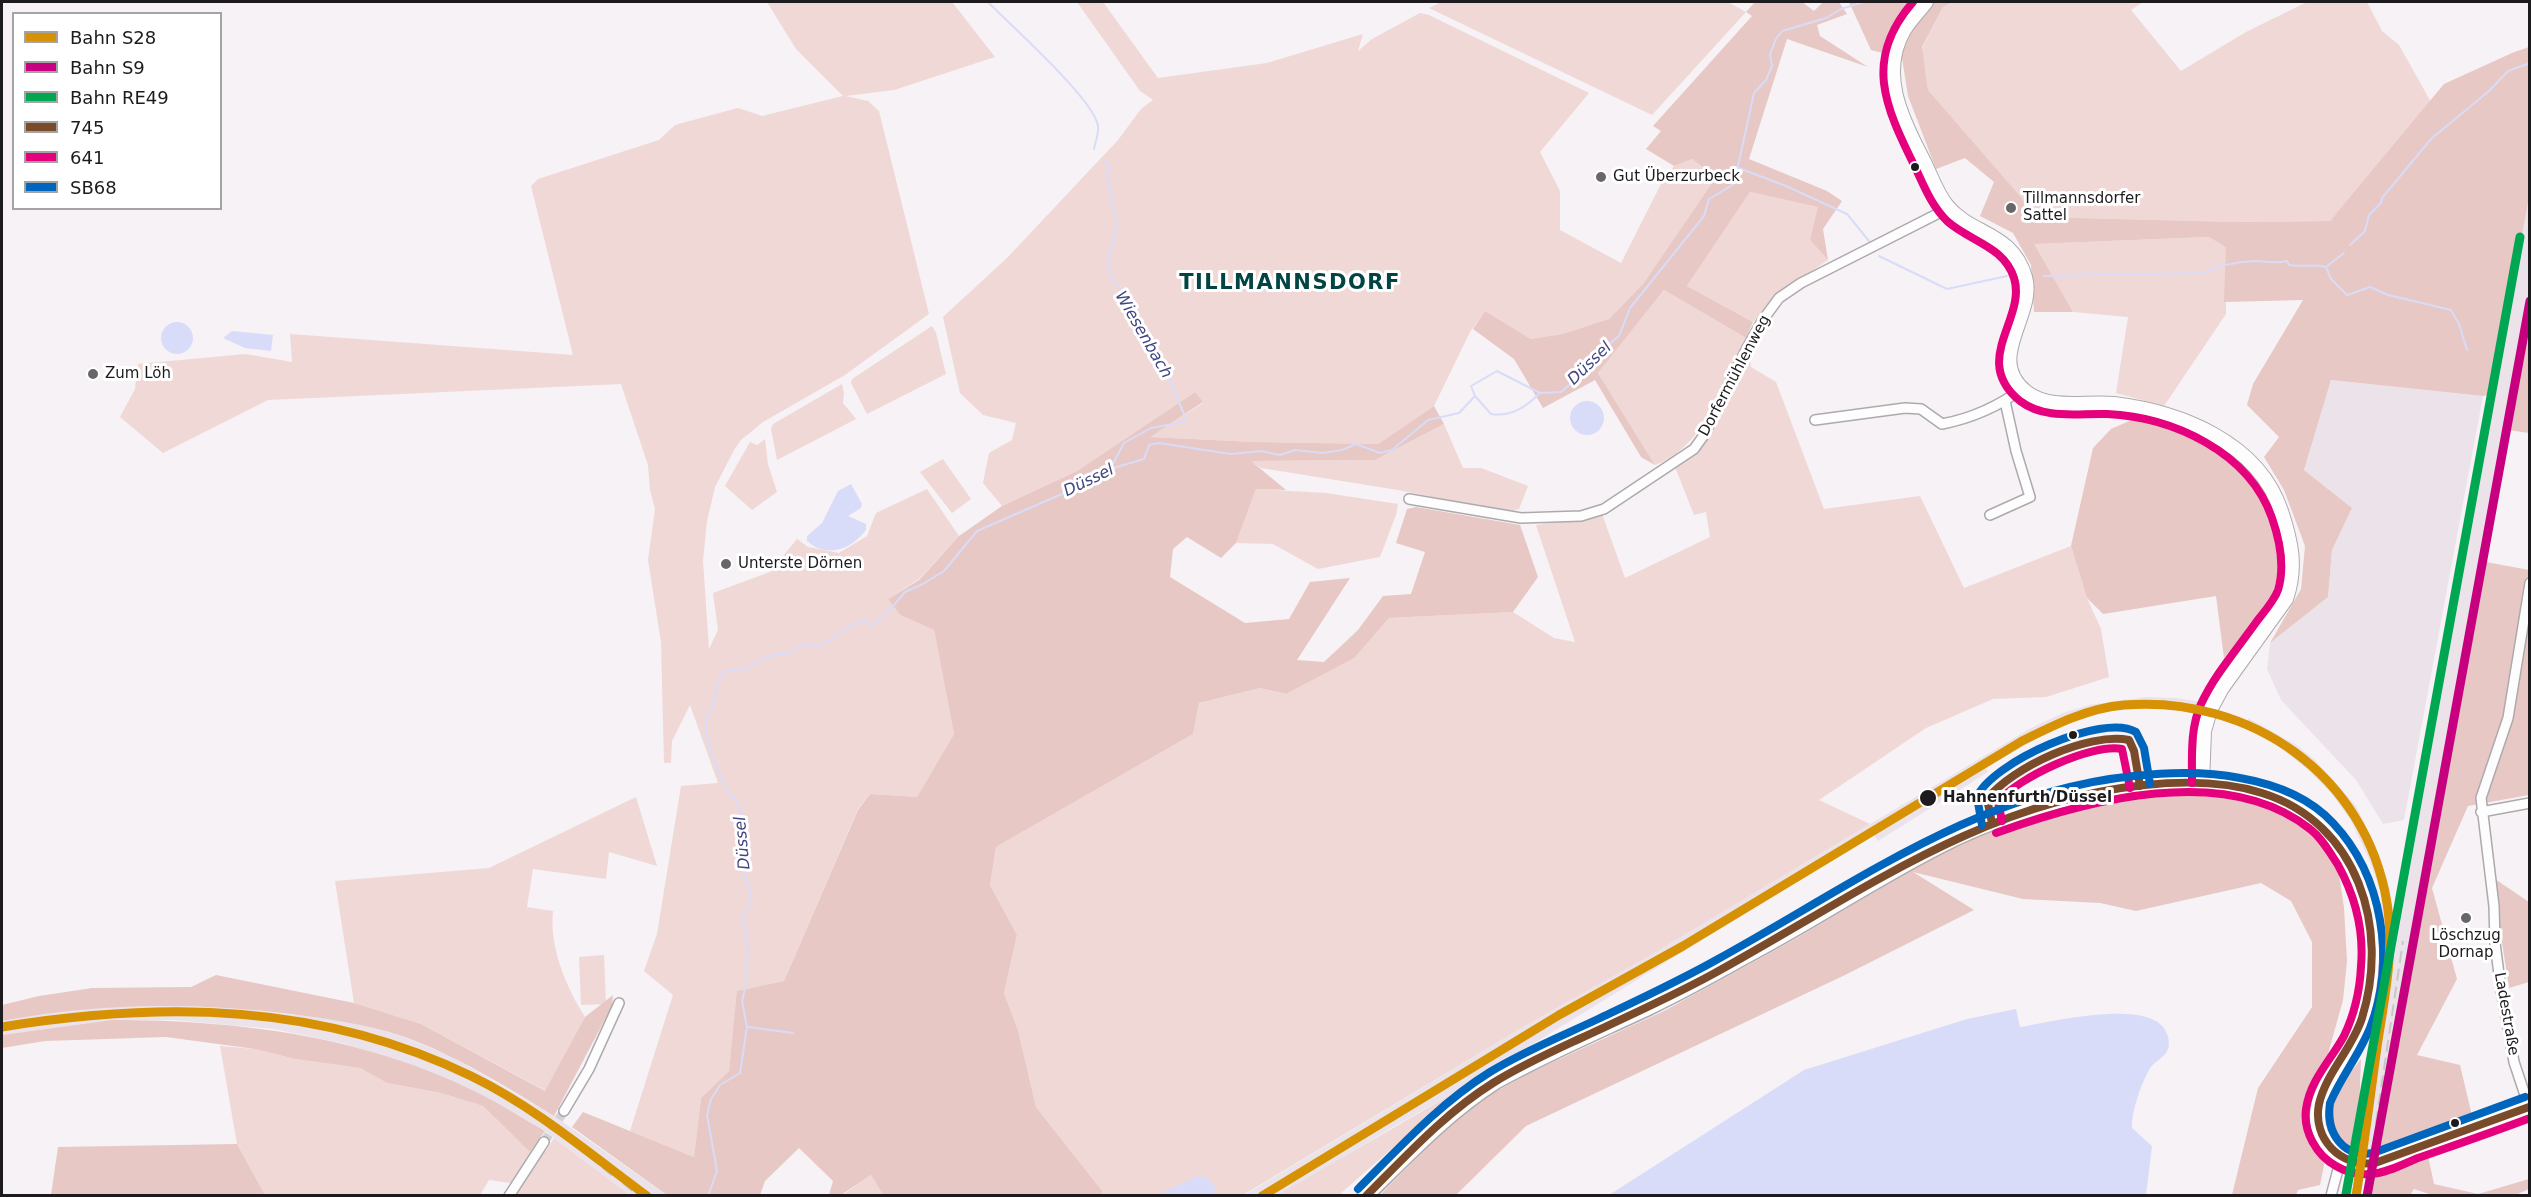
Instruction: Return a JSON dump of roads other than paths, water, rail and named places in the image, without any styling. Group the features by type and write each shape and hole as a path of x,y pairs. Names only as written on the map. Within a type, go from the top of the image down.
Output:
{"main road":[{"path":"1926,2 1899,39 1895,51 1893,84 1905,123 1947,206 1965,222 1992,235 2017,258 2026,279 2026,298 2011,341 2009,359 2013,376 2022,388 2046,402 2114,404 2154,412 2198,427 2240,452 2266,481 2279,504 2291,545 2292,579 2286,599 2214,701 2204,731 2202,783"},
{"path":"1365,1196 1433,1128 1474,1095 1496,1081 1656,1004 1781,937 1940,845 2000,820 2074,796 2140,786 2202,783 2234,785 2257,790 2302,810 2317,821 2339,848 2362,891 2372,963 2368,998 2360,1026 2322,1092 2317,1114 2320,1136 2341,1158 2371,1164 2529,1107"}],"street":[{"name":"Dorfermühlenweg","path":"1409,499 1521,518 1581,516 1604,509 1694,449 1704,435 1756,331 1779,298 1801,283 1943,211 1947,206"},
{"path":"1815,420 1905,408 1921,409 1942,424 1958,421 2004,401 2022,388"},
{"path":"1990,515 2030,497 2004,401"},
{"name":"Ladestraße","path":"2529,583 2508,718 2483,789 2481,812 2494,906 2495,943 2501,990 2514,1062 2529,1107"},
{"path":"2481,812 2529,803"},
{"path":"564,1111 589,1069 619,1003"},
{"path":"509,1196 544,1142"},
{"path":"2331,1196 2341,1158"}],"water":[{"path":"177,322 189,326 193,338 189,350 177,354 165,350 161,338 165,326"},
{"path":"232,331 273,335 271,351 245,348 223,338"},
{"path":"1587,401 1599,406 1604,418 1599,430 1587,435 1575,430 1570,418 1575,406"},
{"path":"851,484 862,504 861,508 848,516 866,524 866,530 854,542 839,549 823,550 807,541 807,536 822,523 838,491"},
{"path":"2016,1009 2020,1027 2100,1014 2123,1014 2143,1016 2158,1023 2167,1034 2168,1049 2164,1056 2153,1065 2144,1080 2133,1114 2132,1128 2152,1146 2146,1195 1609,1195 1804,1070 1967,1019"},
{"path":"1198,1176 1207,1178 1215,1186 1214,1195 1158,1195"}],"waterway":[{"name":"Wiesenbach","path":"988,2 1082,98 1098,126 1094,149"},
{"name":"Düssel","path":"708,1196 717,1171 707,1115 711,1099 720,1085 740,1073 747,1027 742,1001 746,985 748,951 743,915 752,903 744,870 747,855 739,834 744,823 737,801 728,794 709,747 706,731 707,717 714,705 717,682 726,671 749,668 760,660 773,655 786,655 808,644 816,647 862,620 872,625 889,611 905,592 944,571 977,531 1085,484 1110,469 1144,459 1149,445 1159,443 1231,454 1261,451 1280,455 1295,450 1323,453 1342,450 1356,444 1380,453 1392,450 1428,420 1459,413 1475,396 1471,386 1497,371 1540,393 1561,392 1619,336 1630,308 1704,216 1709,199 1734,184 1754,93 1766,80 1772,66 1770,54 1782,31 1826,18 1841,9 1864,2"},
{"path":"2350,245 2365,231 2369,215 2431,139 2489,91 2508,71 2530,63"},
{"name":"Wiesenbach","path":"1104,161 1110,166 1107,174 1117,226 1108,258 1111,278 1120,288 1144,336 1167,373 1186,419 1183,422 1151,428 1124,443 1110,469"},
{"path":"1736,167 1786,186 1847,214 1869,241"},
{"path":"2044,276 2202,273 2227,264 2254,261 2287,261 2289,265 2326,267 2344,253"},
{"path":"1879,256 1947,289 2007,276"},
{"path":"2326,267 2331,279 2347,295 2370,287 2388,295 2451,310 2459,324 2467,350"},
{"path":"1475,396 1491,414 1498,415 1518,410 1540,393"},
{"path":"748,1027 793,1033"}],"tunnel":[{"path":"544,1142 564,1111"}],"railway":[{"path":"2376,1123 2403,941"},
{"path":"561,1133 614,1177"},
{"path":"623,1183 638,1196"}],"rail line":[{"name":"RE49","path":"2346,1194 2520,237"},
{"name":"S9","path":"2367,1196 2530,301"},
{"name":"S28","path":"1262,1196 1559,1015 1683,946 2022,741 2084,713 2124,705 2171,705 2215,714 2257,730 2295,752 2328,781 2355,817 2375,857 2387,903 2389,957 2356,1196"},
{"name":"S28","path":"2,1027 123,1013 182,1012 241,1014 299,1022 357,1034 414,1052 495,1088 562,1132 647,1196"}],"place":[{"name":"Gut Überzurbeck","path":"1601,177"},
{"name":"Tillmannsdorfer Sattel","path":"2011,208"},
{"name":"Zum Löh","path":"93,374"},
{"name":"Unterste Dörnen","path":"726,564"},
{"name":"Hahnenfurth/Düssel","path":"1928,798"},
{"name":"Löschzug Dornap","path":"2466,918"}],"district":[{"name":"TILLMANNSDORF","path":"1290,284"}]}
